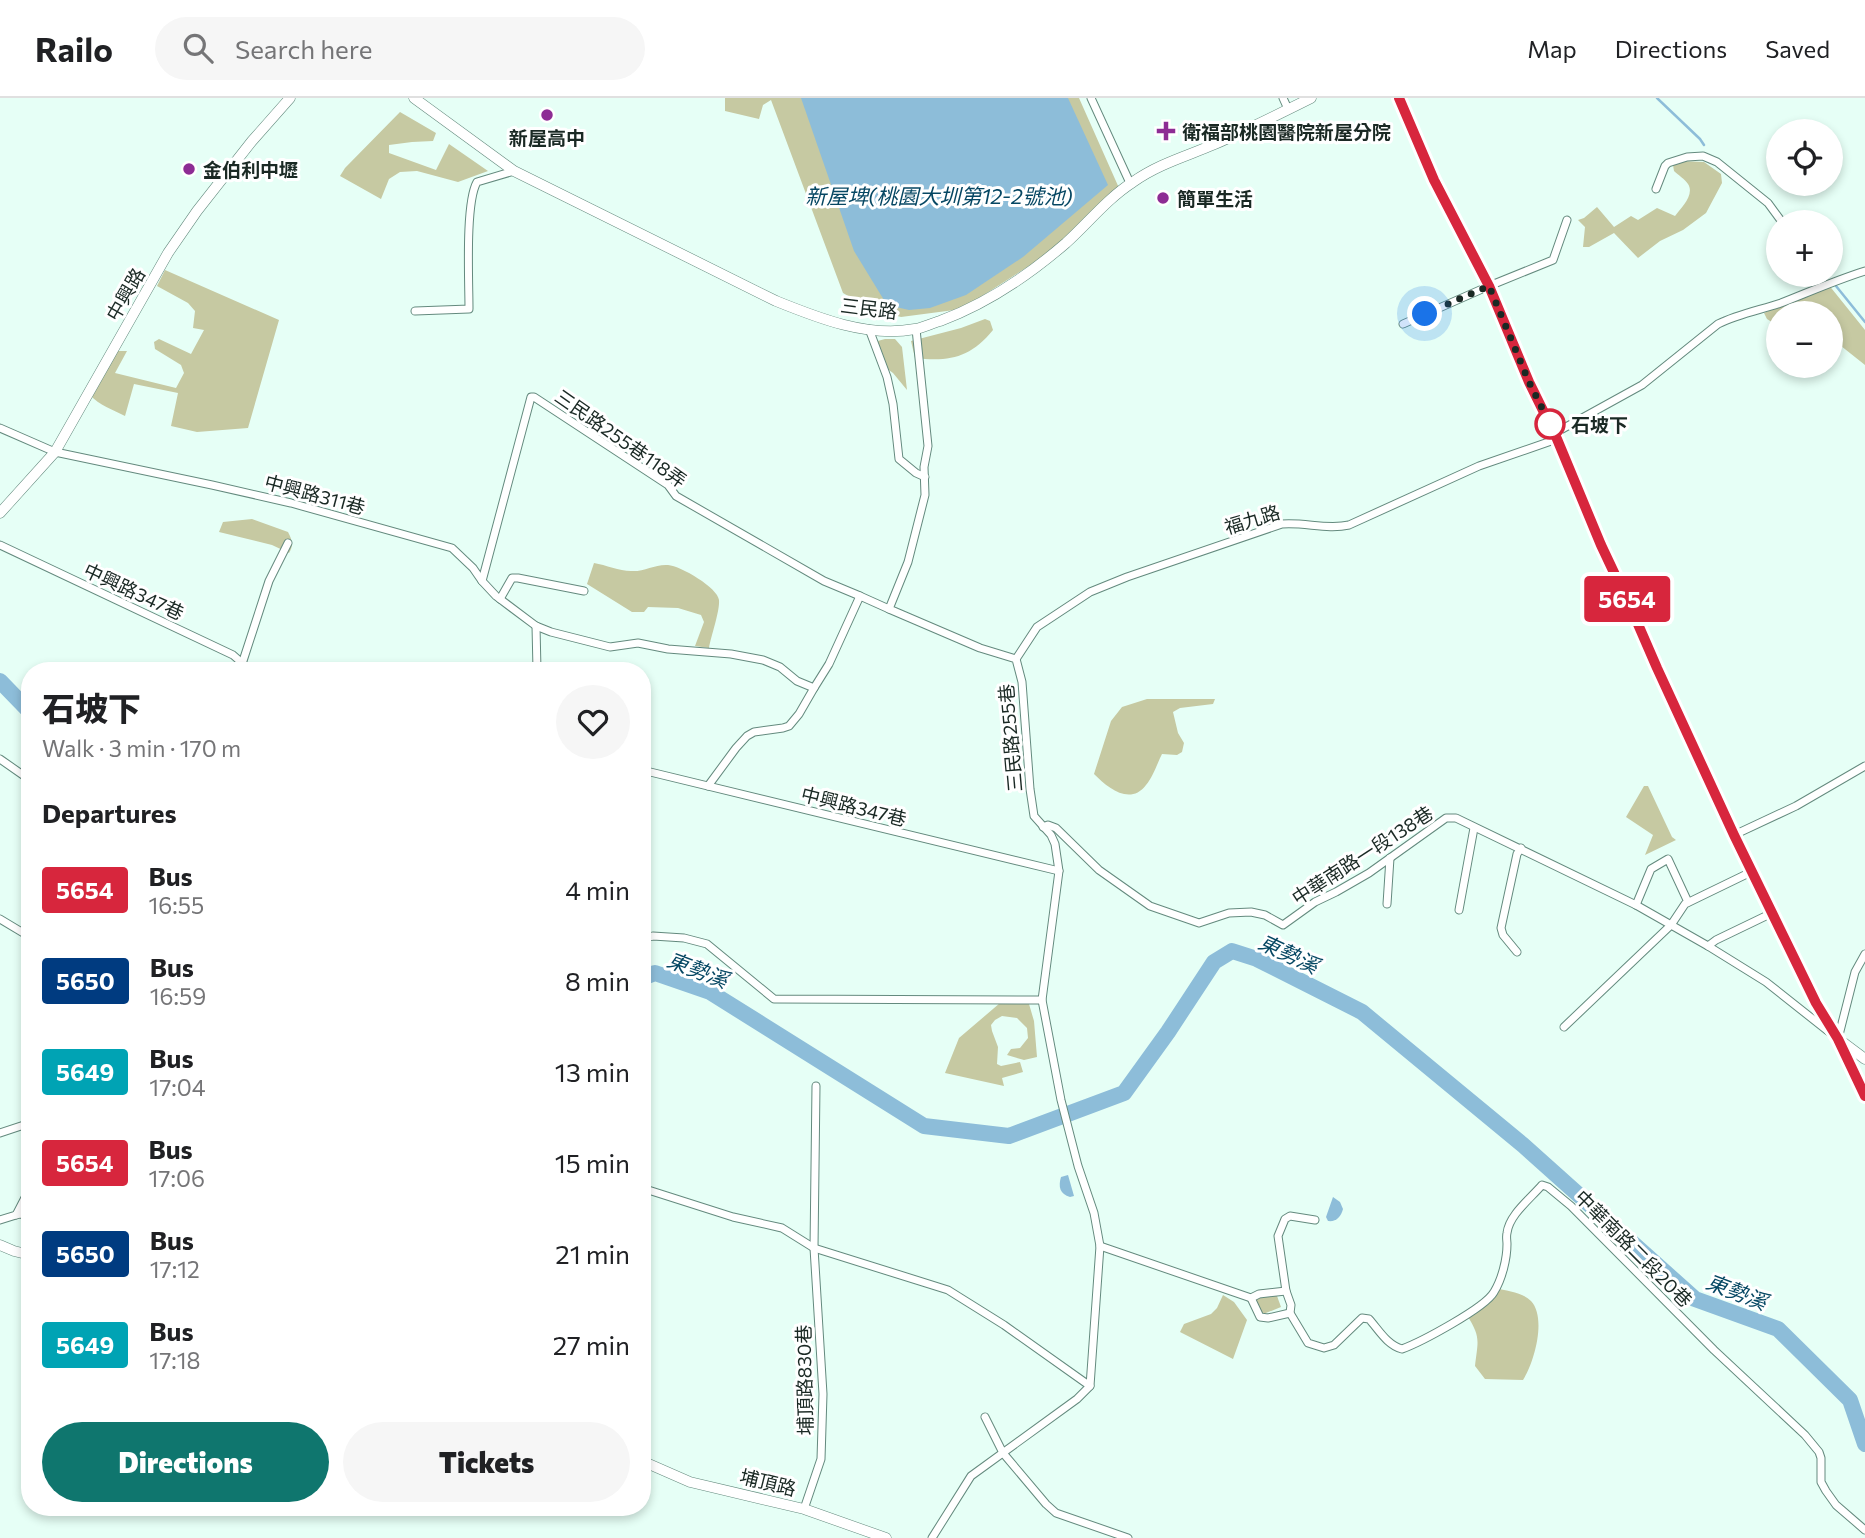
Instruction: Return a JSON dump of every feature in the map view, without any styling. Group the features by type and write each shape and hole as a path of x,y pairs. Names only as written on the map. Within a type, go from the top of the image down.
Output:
{"street":[{"name":"中興路","path":"0,513 55,452 168,253 197,211 290,98"},
{"name":"三民路","path":"414,98 514,171 776,301 818,318 853,327 897,331 916,329 981,303 1038,266 1130,183 1151,170 1216,144 1311,98"},
{"path":"1091,98 1130,183"},
{"path":"1283,98 1288,109"},
{"path":"1399,98 1434,180 1489,286 1601,545 1751,872 1865,1096"},
{"path":"1656,189 1668,163 1687,157 1703,156 1717,162 1773,210"},
{"path":"415,311 469,309 472,190 477,182 514,171"},
{"path":"1403,324 1553,260 1567,220"},
{"name":"福九路","path":"1843,278 1865,271"},
{"name":"福九路","path":"1016,659 1037,627 1090,592 1282,524 1346,527 1479,466 1556,436 1642,385 1717,324 1781,303 1819,287"},
{"path":"869,329 887,377 900,459 925,477"},
{"path":"889,609 908,562 925,495 924,467 928,446 916,329"},
{"name":"三民路255巷118弄","path":"482,581 531,397 534,397 668,485 676,496 824,581 860,596"},
{"name":"中興路311巷","path":"0,428 55,452 291,503 452,548 500,599 536,626 551,632 610,647 638,643 763,660 814,688"},
{"path":"243,662 269,581 288,543"},
{"name":"中興路347巷","path":"0,545 233,654 240,662"},
{"path":"500,599 512,578 583,591"},
{"path":"708,786 747,736 754,732 789,726 799,714 829,664 860,596"},
{"name":"三民路255巷","path":"860,596 980,648 1016,659 1023,682 1034,816 1051,835 1059,871 1042,1000 1061,1100 1078,1166 1094,1213 1100,1247 1090,1387"},
{"path":"536,626 537,662"},
{"path":"0,760 21,774"},
{"path":"1734,835 1796,806 1865,766"},
{"name":"中興路347巷","path":"651,772 1059,871"},
{"name":"中華南路一段138巷","path":"1043,827 1048,825 1056,828 1099,870 1150,906 1199,923 1229,913 1251,912 1265,915 1283,925 1315,902 1390,858 1446,818 1456,818 1636,905 1708,946 1766,982 1838,1039"},
{"path":"1459,910 1474,828"},
{"path":"1517,952 1503,935 1501,928 1517,854 1521,849"},
{"path":"1387,904 1390,858"},
{"path":"1636,905 1651,869 1668,859 1688,902"},
{"path":"1564,1027 1671,925 1685,904 1751,872"},
{"path":"1708,946 1772,913"},
{"path":"0,919 21,932"},
{"path":"651,937 684,938 707,944 774,999 1042,1000"},
{"path":"1838,1039 1855,972 1865,954"},
{"path":"1838,1039 1865,1059"},
{"name":"埔頂路830巷","path":"804,1509 821,1459 823,1394 814,1248 816,1086"},
{"path":"0,1133 21,1126"},
{"name":"中華南路二段20巷","path":"1290,1313 1304,1339 1324,1348 1334,1345 1366,1317 1395,1347 1402,1349 1430,1336 1487,1301 1501,1276 1506,1257 1507,1233 1512,1219 1542,1185 1548,1187 1571,1206 1706,1343 1805,1435 1819,1452 1821,1482 1826,1491 1836,1504 1865,1530"},
{"path":"651,1191 733,1217 782,1228 814,1248 948,1290 1004,1325 1090,1387 971,1476 932,1538"},
{"path":"16,1215 21,1205"},
{"path":"0,1220 21,1214"},
{"path":"1251,1298 1260,1317 1290,1313 1291,1305 1286,1292 1278,1236 1280,1228 1290,1216 1315,1220"},
{"path":"0,1245 21,1253"},
{"path":"1100,1247 1251,1298 1259,1294 1286,1292"},
{"path":"985,1417 1003,1453 1056,1513 1128,1538"},
{"name":"埔頂路","path":"651,1465 690,1482 804,1509 886,1538"}],"green space":[{"name":"新屋埤(桃園大圳第12-2號池)","path":"725,98 1079,98 1119,188 1052,251 962,309 901,317 869,308 843,293 771,100 763,105 759,119 725,111"},
{"path":"400,112 436,133 433,141 389,145 389,153 436,170 449,144 488,171 458,182 417,171 400,172 389,179 381,199 340,176"},
{"path":"1682,161 1704,162 1721,174 1722,183 1706,213 1638,258 1614,233 1589,247 1583,247 1585,227 1578,220 1597,207 1614,227 1631,216 1638,220 1657,208 1675,216 1690,193 1687,182 1674,171 1673,165"},
{"path":"165,270 279,320 248,428 197,432 171,426 178,393 134,384 125,416 90,395 118,351 127,351 115,373 176,388 184,373 181,365 155,349 154,342 159,339 191,354 204,330 193,328 195,311 188,303 157,286"},
{"path":"1821,287 1830,287 1842,301 1790,301"},
{"path":"1843,303 1865,330 1865,365 1843,348"},
{"path":"985,319 990,321 993,330 976,347 949,358 915,358 911,341"},
{"path":"895,339 902,347 907,390 893,373 878,362 874,342"},
{"path":"252,519 288,532 292,542 289,553 272,545 219,532 223,522"},
{"path":"594,563 631,571 668,565 698,578 719,600 709,648 695,646 704,622 701,615 678,608 648,607 644,612 632,612 587,584"},
{"path":"1147,699 1215,699 1213,704 1180,708 1173,712 1178,733 1184,743 1182,752 1177,755 1162,754 1153,774 1140,791 1133,794 1119,793 1094,774 1111,721 1122,707"},
{"path":"1644,786 1648,786 1672,837 1676,840 1645,855 1653,835 1626,817"},
{"path":"1000,1003 1029,1004 1034,1021 1037,1057 1024,1060 1007,1055 1011,1049 1020,1048 1028,1038 1027,1028 1017,1018 1002,1016 991,1025 998,1047 997,1064 1001,1066 1020,1062 1023,1072 1002,1078 1004,1086 945,1073 959,1038"},
{"path":"1495,1288 1523,1296 1531,1301 1536,1309 1537,1340 1523,1380 1485,1379 1475,1366 1477,1339 1467,1315"},
{"path":"1223,1295 1234,1302 1247,1320 1233,1359 1180,1332 1184,1324 1211,1314"},
{"path":"1277,1296 1281,1307 1261,1315 1255,1314 1247,1298"}],"water":[{"name":"新屋埤(桃園大圳第12-2號池)","path":"801,98 1068,98 1108,185 1023,257 966,295 930,308 909,310 887,305 854,251"},
{"path":"1068,1175 1074,1196 1070,1197 1062,1192 1060,1187 1061,1177"},
{"path":"1333,1197 1340,1202 1343,1209 1338,1218 1328,1221 1326,1217"}],"waterway":[{"path":"1657,98 1704,145"},
{"path":"1837,287 1865,322"},
{"name":"東勢溪","path":"0,681 21,703"},
{"name":"東勢溪","path":"651,975 655,973 710,992 924,1126 1009,1136 1124,1093 1214,962 1232,951 1257,959 1362,1012 1523,1145 1695,1299 1778,1329 1850,1400 1865,1444"}],"bus line":[{"name":"5654","path":"1399,98 1434,180 1489,286 1601,545 1751,872 1865,1096"}],"place":[{"name":"新屋高中","path":"547,115"},
{"name":"衛福部桃園醫院新屋分院","path":"1166,131"},
{"name":"金伯利中壢","path":"189,169"},
{"name":"簡單生活","path":"1163,198"},
{"name":"石坡下","path":"1550,424"}],"route":[{"path":"1425,314 1489,286 1529,382 1550,424"}]}
